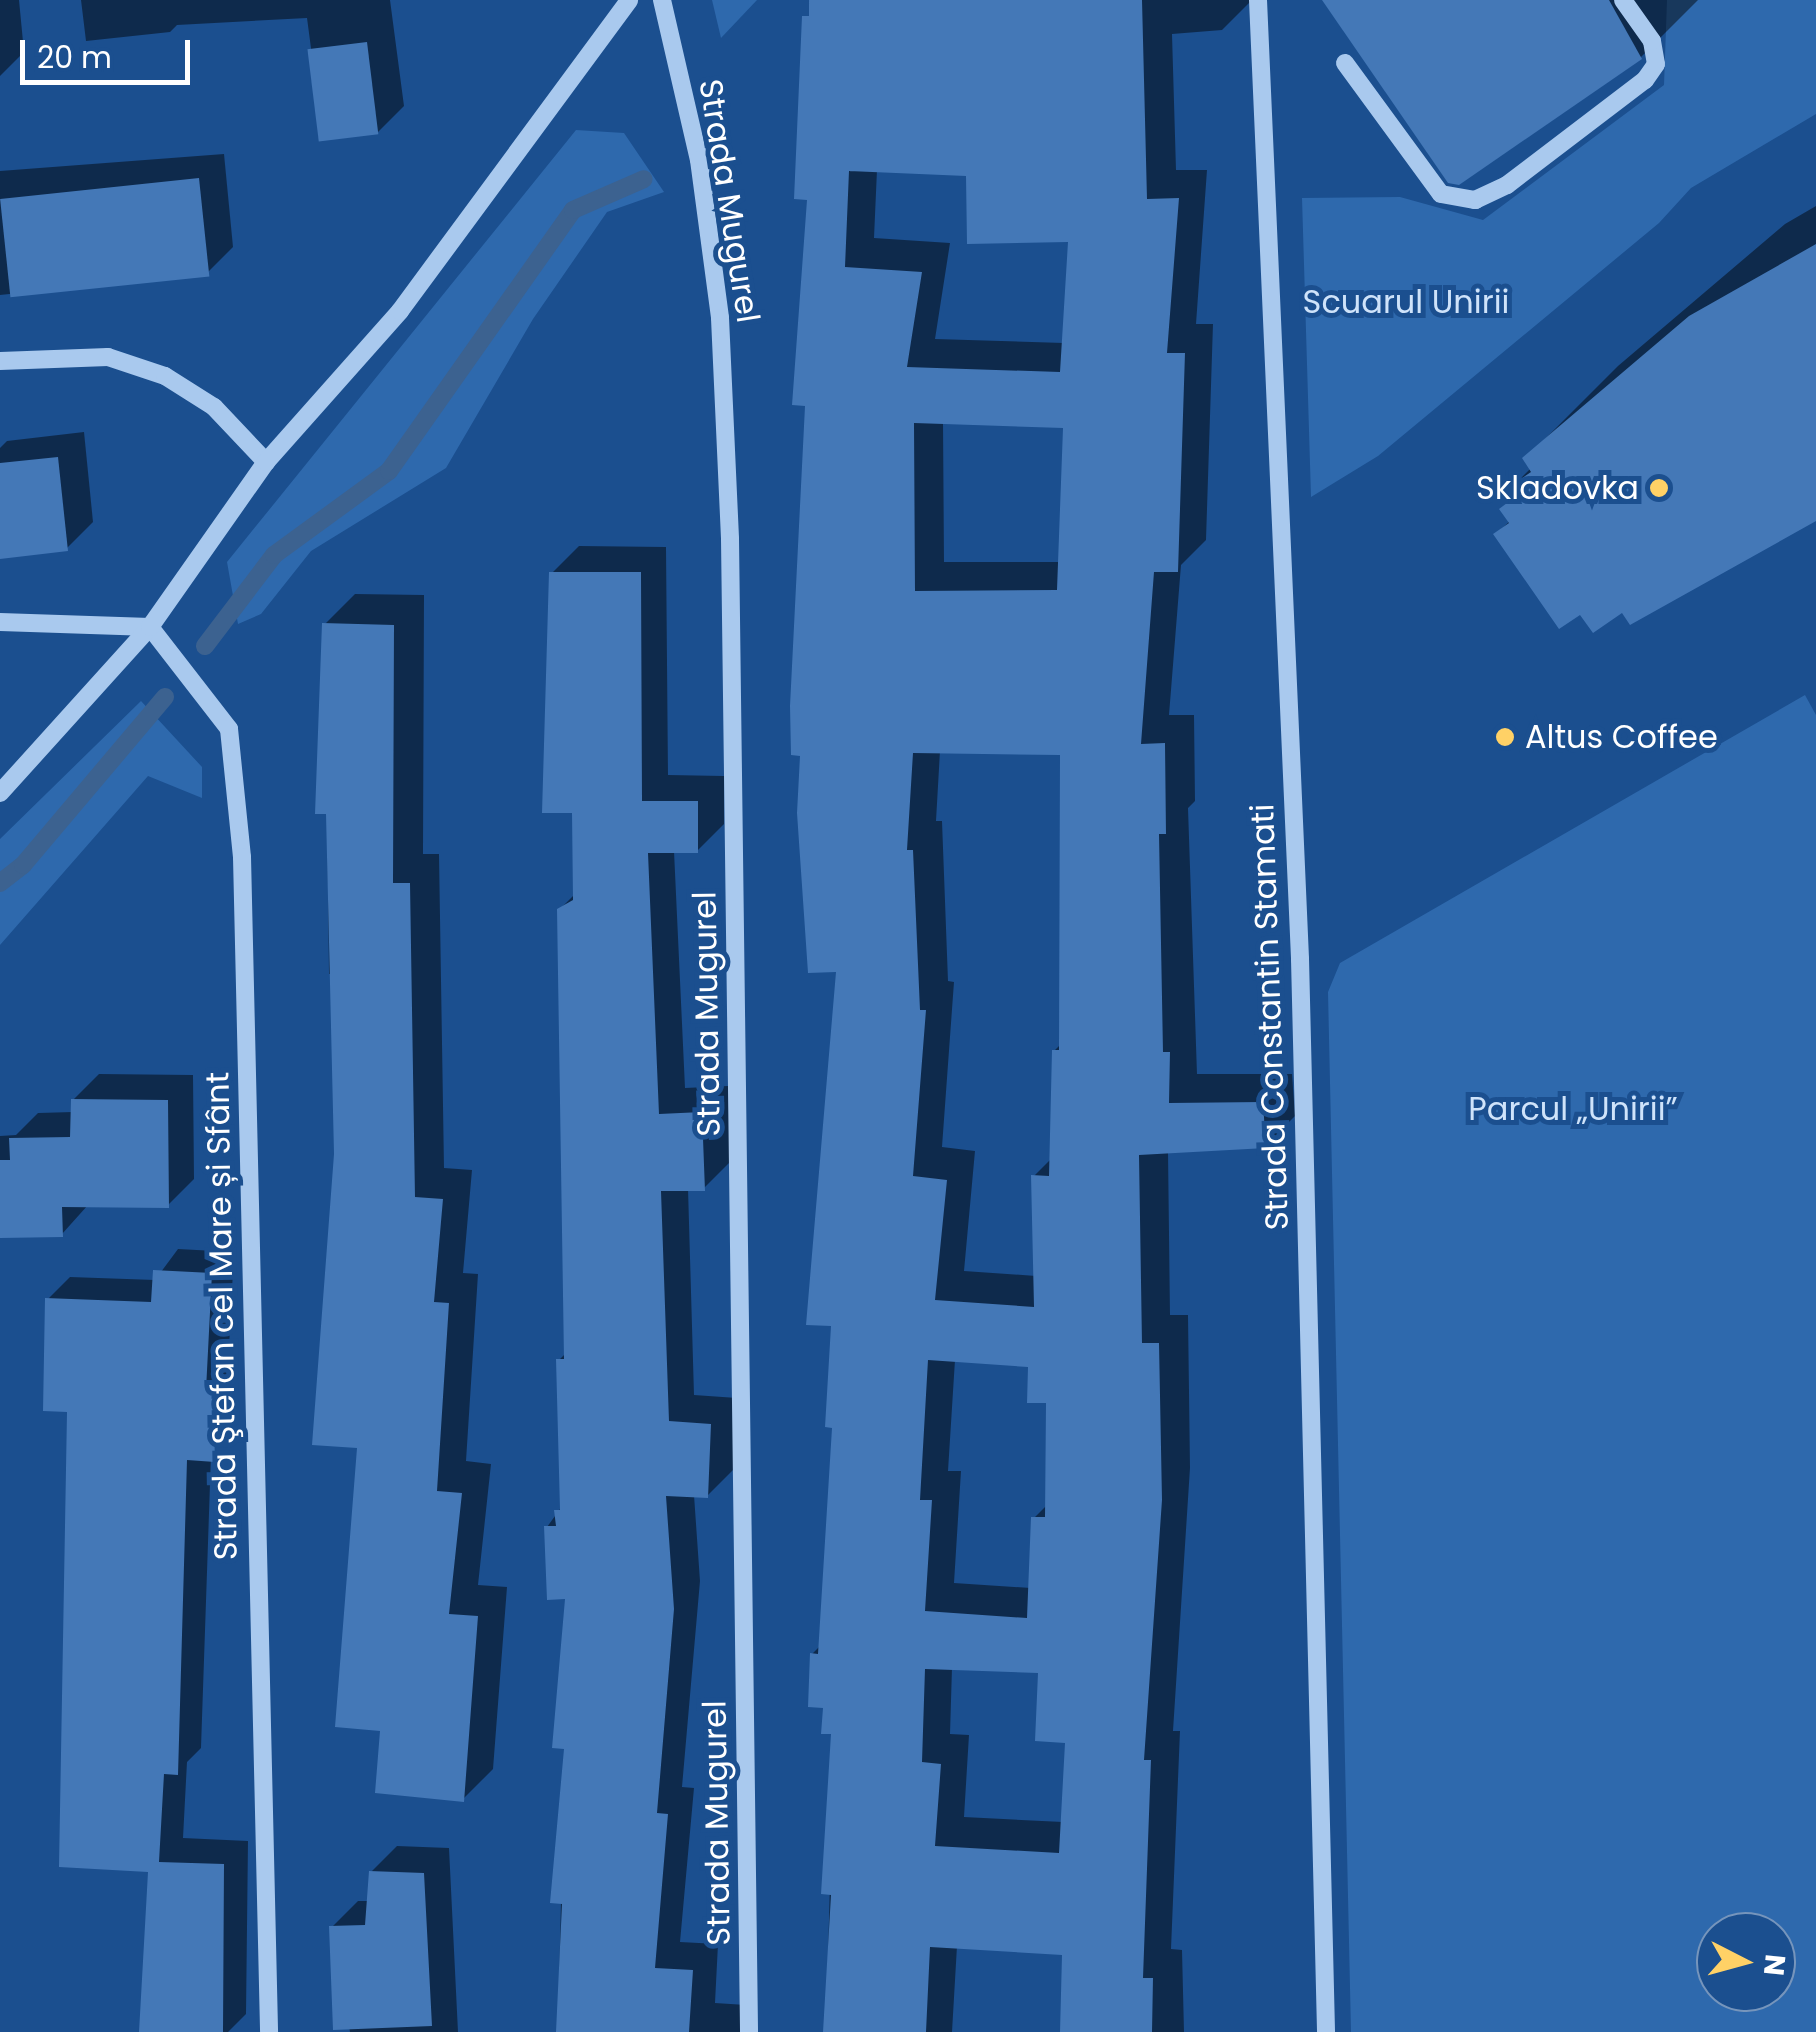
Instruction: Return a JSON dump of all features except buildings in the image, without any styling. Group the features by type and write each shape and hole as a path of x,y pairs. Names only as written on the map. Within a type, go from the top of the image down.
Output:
{"street":[{"path":"0,793 150,627 266,462 400,311 629,0"},
{"name":"Strada Mugurel","path":"662,0 699,160 713,266 729,520 749,2032"},
{"name":"Strada Constantin Stamati","path":"1258,0 1300,959 1326,2032"},
{"path":"1345,63 1442,194 1475,200 1507,185 1644,80 1656,64 1652,42 1622,0"},
{"path":"0,361 108,357 165,376 214,407 266,462"},
{"path":"0,622 150,627"},
{"name":"Strada Ştefan cel Mare și Sfânt","path":"150,627 230,729 240,839 269,2032"}],"green space":[{"path":"712,0 757,0 721,38"},
{"name":"Scuarul Unirii","path":"1667,0 1816,0 1816,114 1691,188 1659,223 1378,456 1311,497 1302,198 1400,197 1483,220 1664,85"},
{"path":"576,130 624,133 664,192 607,212 533,319 446,468 311,551 261,614 238,624 227,562"},
{"name":"Parcul „Unirii”","path":"1805,695 1816,715 1816,2032 1351,2032 1328,992 1340,963"},
{"path":"141,701 202,767 202,798 148,776 0,945 0,839"}],"waterway":[{"path":"205,646 274,555 389,471 573,210 644,179"},
{"path":"0,883 23,865 165,697"}],"place":[{"name":"Skladovka","path":"1659,488"},
{"name":"Altus Coffee","path":"1505,737"}]}
